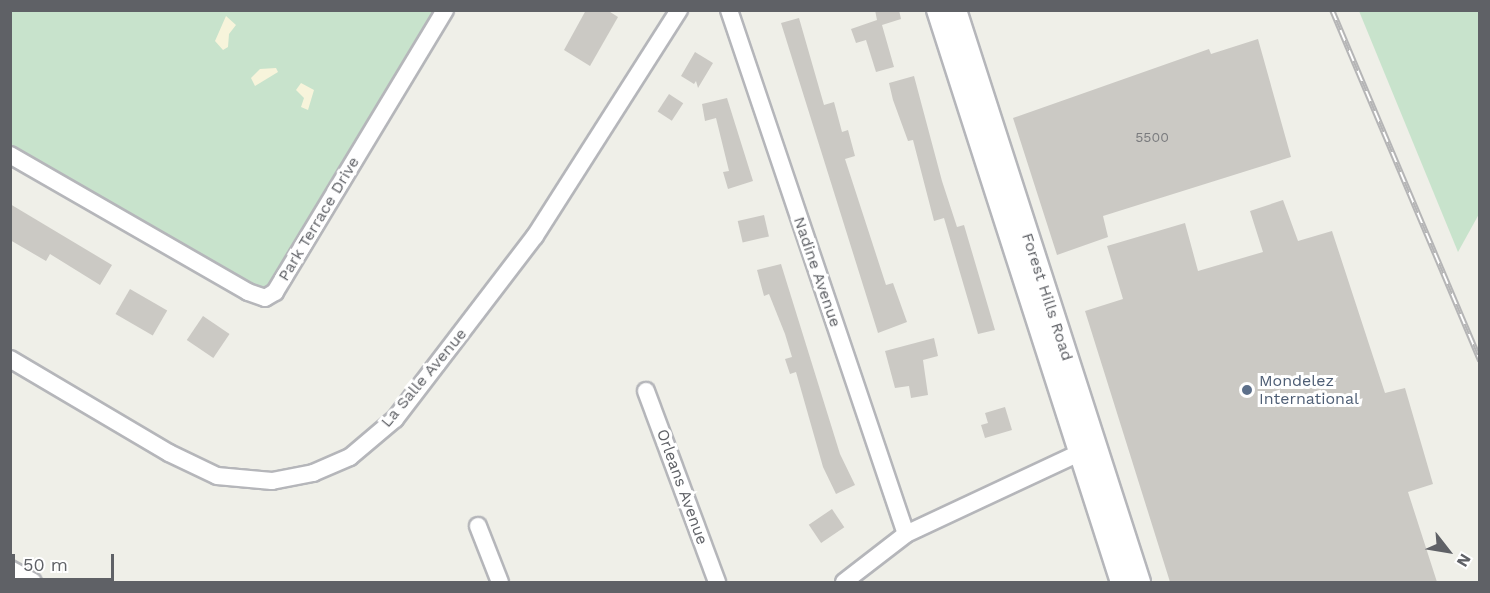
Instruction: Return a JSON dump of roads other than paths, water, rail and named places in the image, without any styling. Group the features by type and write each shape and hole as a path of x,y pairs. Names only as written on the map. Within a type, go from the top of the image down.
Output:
{"street":[{"name":"Park Terrace Drive","path":"10,155 248,292 266,298 275,292 445,10"},
{"name":"La Salle Avenue","path":"10,359 169,453 218,476 272,481 313,473 350,457 395,419 535,236 679,10"},
{"name":"Nadine Avenue","path":"729,10 906,534"},
{"name":"Forest Hills Road","path":"937,10 1086,449 1140,582"},
{"name":"Forest Hills Road","path":"956,10 1086,449 1121,582"},
{"name":"Orleans Avenue","path":"646,391 717,582"},
{"path":"844,582 906,534 1086,449"},
{"path":"478,526 500,582"},
{"path":"10,569 33,582"}],"railway":[{"path":"1332,10 1480,361"}],"place":[{"name":"Mondelez International","path":"1247,390"}]}
